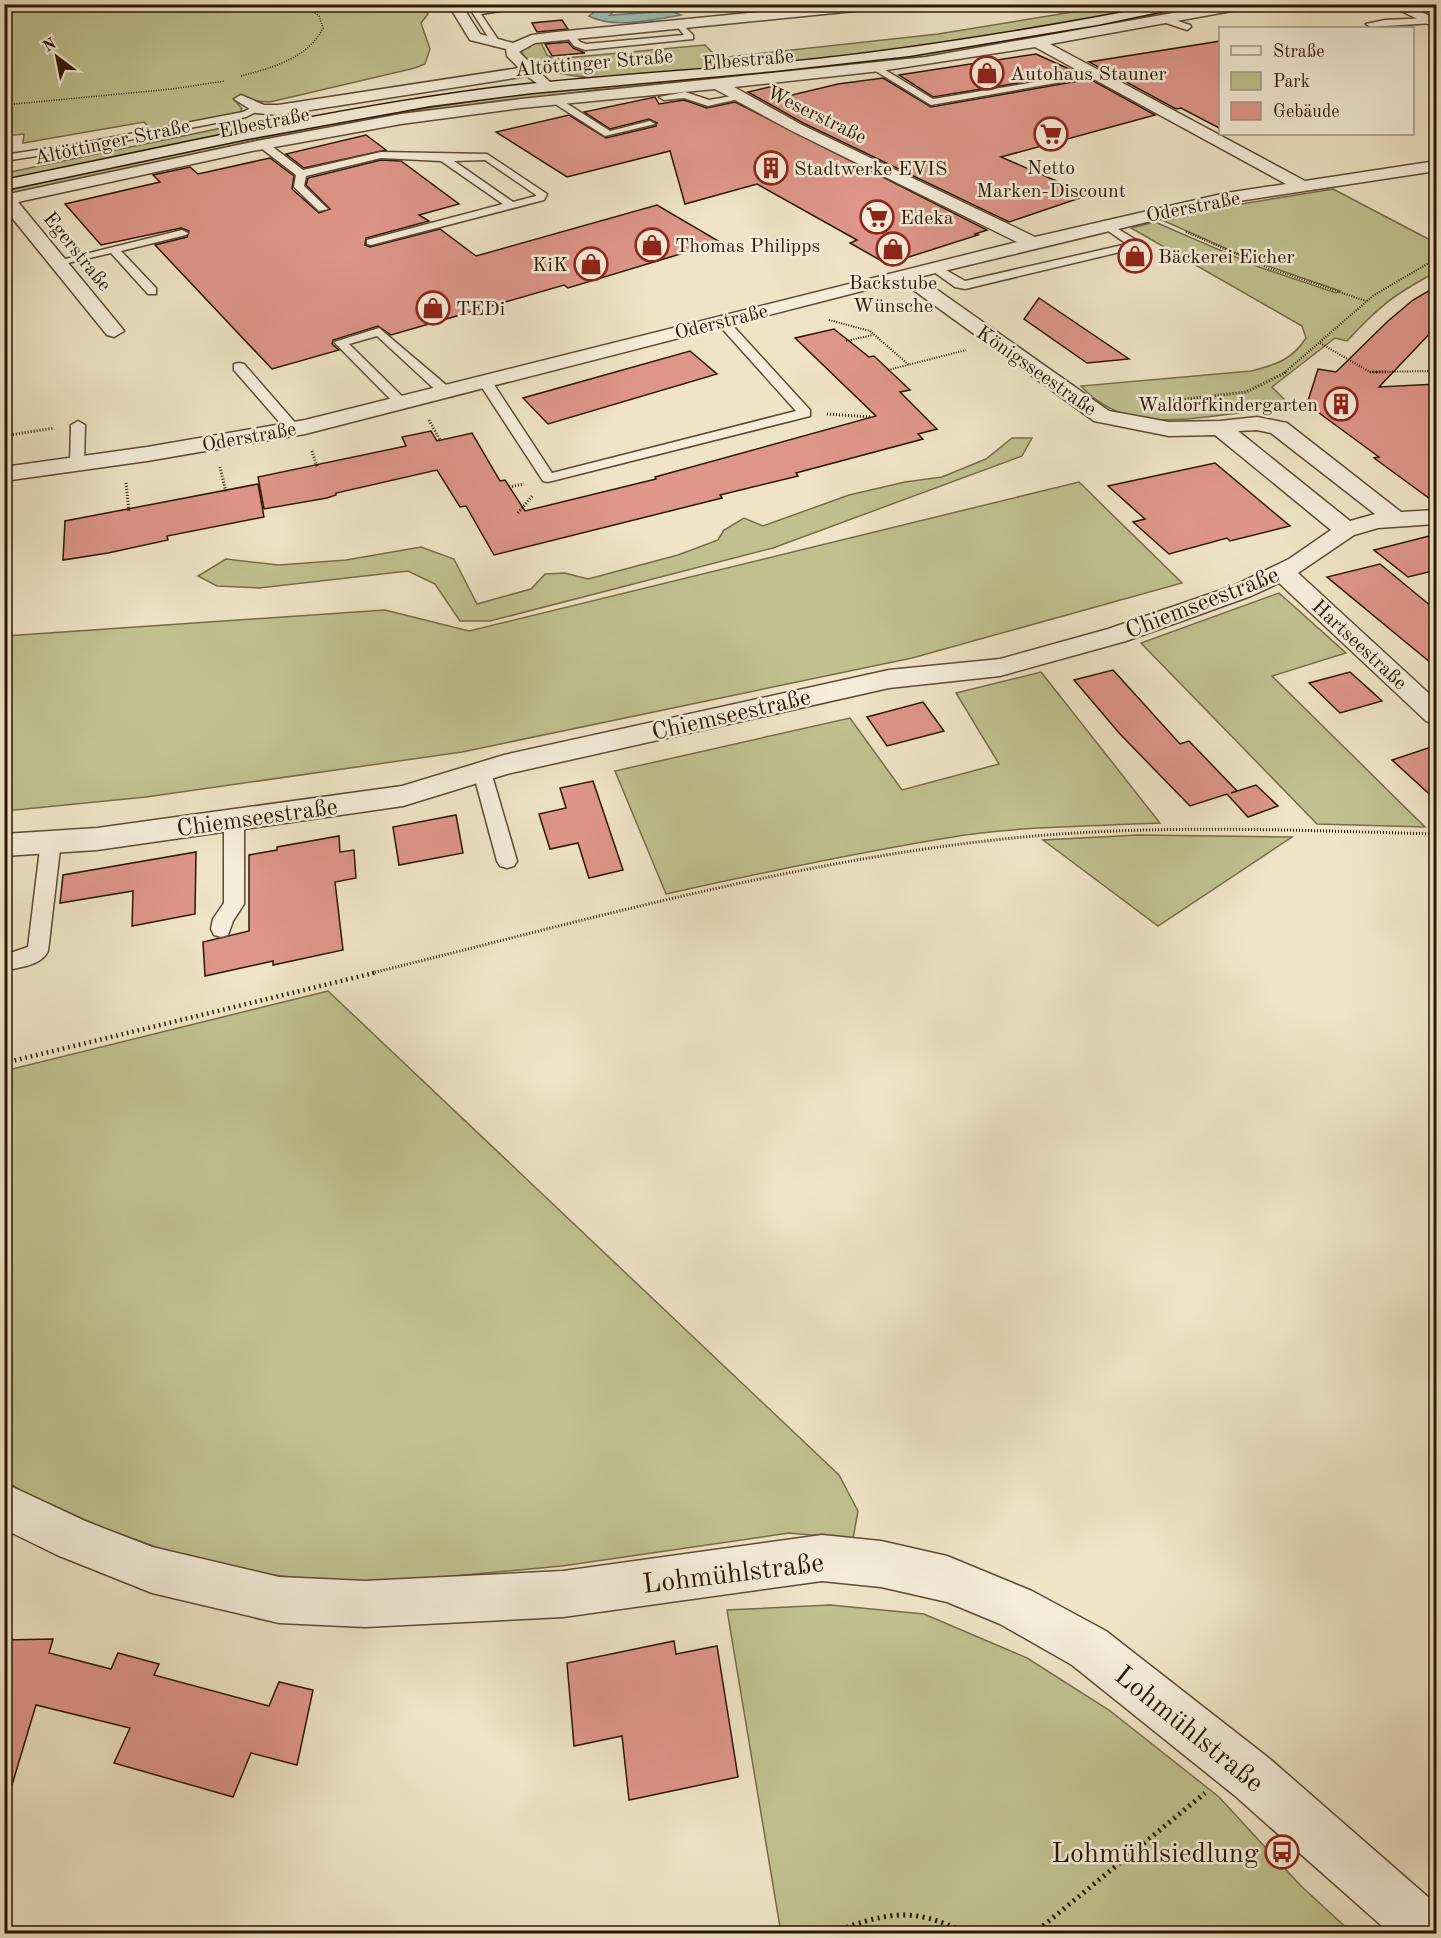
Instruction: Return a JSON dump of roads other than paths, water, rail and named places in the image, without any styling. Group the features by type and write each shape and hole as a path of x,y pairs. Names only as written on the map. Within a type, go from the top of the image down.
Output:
{"street":[{"path":"454,4 475,37 514,47 532,39 569,34 884,4"},
{"name":"Altöttinger Straße","path":"5,195 306,122 435,100 549,92 902,53 1191,4"},
{"name":"Elbestraße","path":"5,195 261,143 549,92 716,83 877,68 1039,44 1248,4"},
{"path":"1296,4 1331,4"},
{"path":"1393,4 1433,22"},
{"path":"1039,44 1302,186"},
{"path":"514,47 512,52 549,92"},
{"path":"241,99 257,108 278,110 530,71"},
{"name":"Weserstraße","path":"716,83 738,98 1030,242"},
{"name":"Oderstraße","path":"4,474 293,429 447,393 721,320 1105,224 1226,198 1437,166"},
{"name":"Egerstraße","path":"5,195 114,331"},
{"name":"Königsseestraße","path":"904,275 1102,416 1158,428 1220,428 1252,422 1268,423 1279,428 1394,518"},
{"path":"1220,428 1346,530"},
{"name":"Chiemseestraße","path":"4,844 97,839 234,822 403,796 482,772 889,679 1000,667 1117,635 1242,591 1283,573 1346,530 1394,518 1437,517"},
{"name":"Hartseestraße","path":"1283,573 1437,715"},
{"name":"Lohmühlstraße","path":"4,1505 73,1539 152,1570 279,1600 365,1604 563,1594 791,1560 822,1558 881,1564 947,1579 1016,1607 1061,1630 1127,1676 1239,1766 1431,1934"}],"lane":[{"path":"497,44 475,8 542,4"},
{"path":"1166,20 1186,27"},
{"path":"1370,24 1433,22"},
{"path":"1404,23 1412,27"},
{"path":"1414,28 1420,31"},
{"path":"877,68 931,102 1096,75"},
{"path":"549,92 608,134 650,124"},
{"path":"664,97 685,95 708,103 738,98"},
{"path":"4,158 162,131 246,114 257,108"},
{"path":"261,143 301,174"},
{"path":"301,174 381,155 443,158 487,156 542,194 540,198 371,242"},
{"path":"443,158 511,205"},
{"path":"301,174 299,187 323,209"},
{"path":"933,267 959,284 965,285 1137,245 1105,224"},
{"path":"59,262 182,233"},
{"path":"113,249 152,291"},
{"path":"486,382 548,478 805,413 721,320"},
{"path":"403,404 340,342 379,332 447,393"},
{"path":"239,367 293,429"},
{"path":"77,464 78,425"},
{"path":"482,772 507,861"},
{"path":"221,929 223,918 234,904 234,822"},
{"path":"4,963 28,957 38,951 51,841"}],"place":[{"name":"Autohaus Stauner","path":"987,73"},
{"name":"Netto Marken-Discount","path":"1051,134"},
{"name":"Stadtwerke EVIS","path":"771,168"},
{"name":"Edeka","path":"877,217"},
{"name":"Thomas Philipps","path":"652,245"},
{"name":"Backstube Wünsche","path":"893,249"},
{"name":"Bäckerei Eicher","path":"1135,256"},
{"name":"KiK","path":"591,264"},
{"name":"TEDi","path":"433,308"},
{"name":"Waldorfkindergarten","path":"1341,404"},
{"name":"Lohmühlsiedlung","path":"1282,1852"}]}
